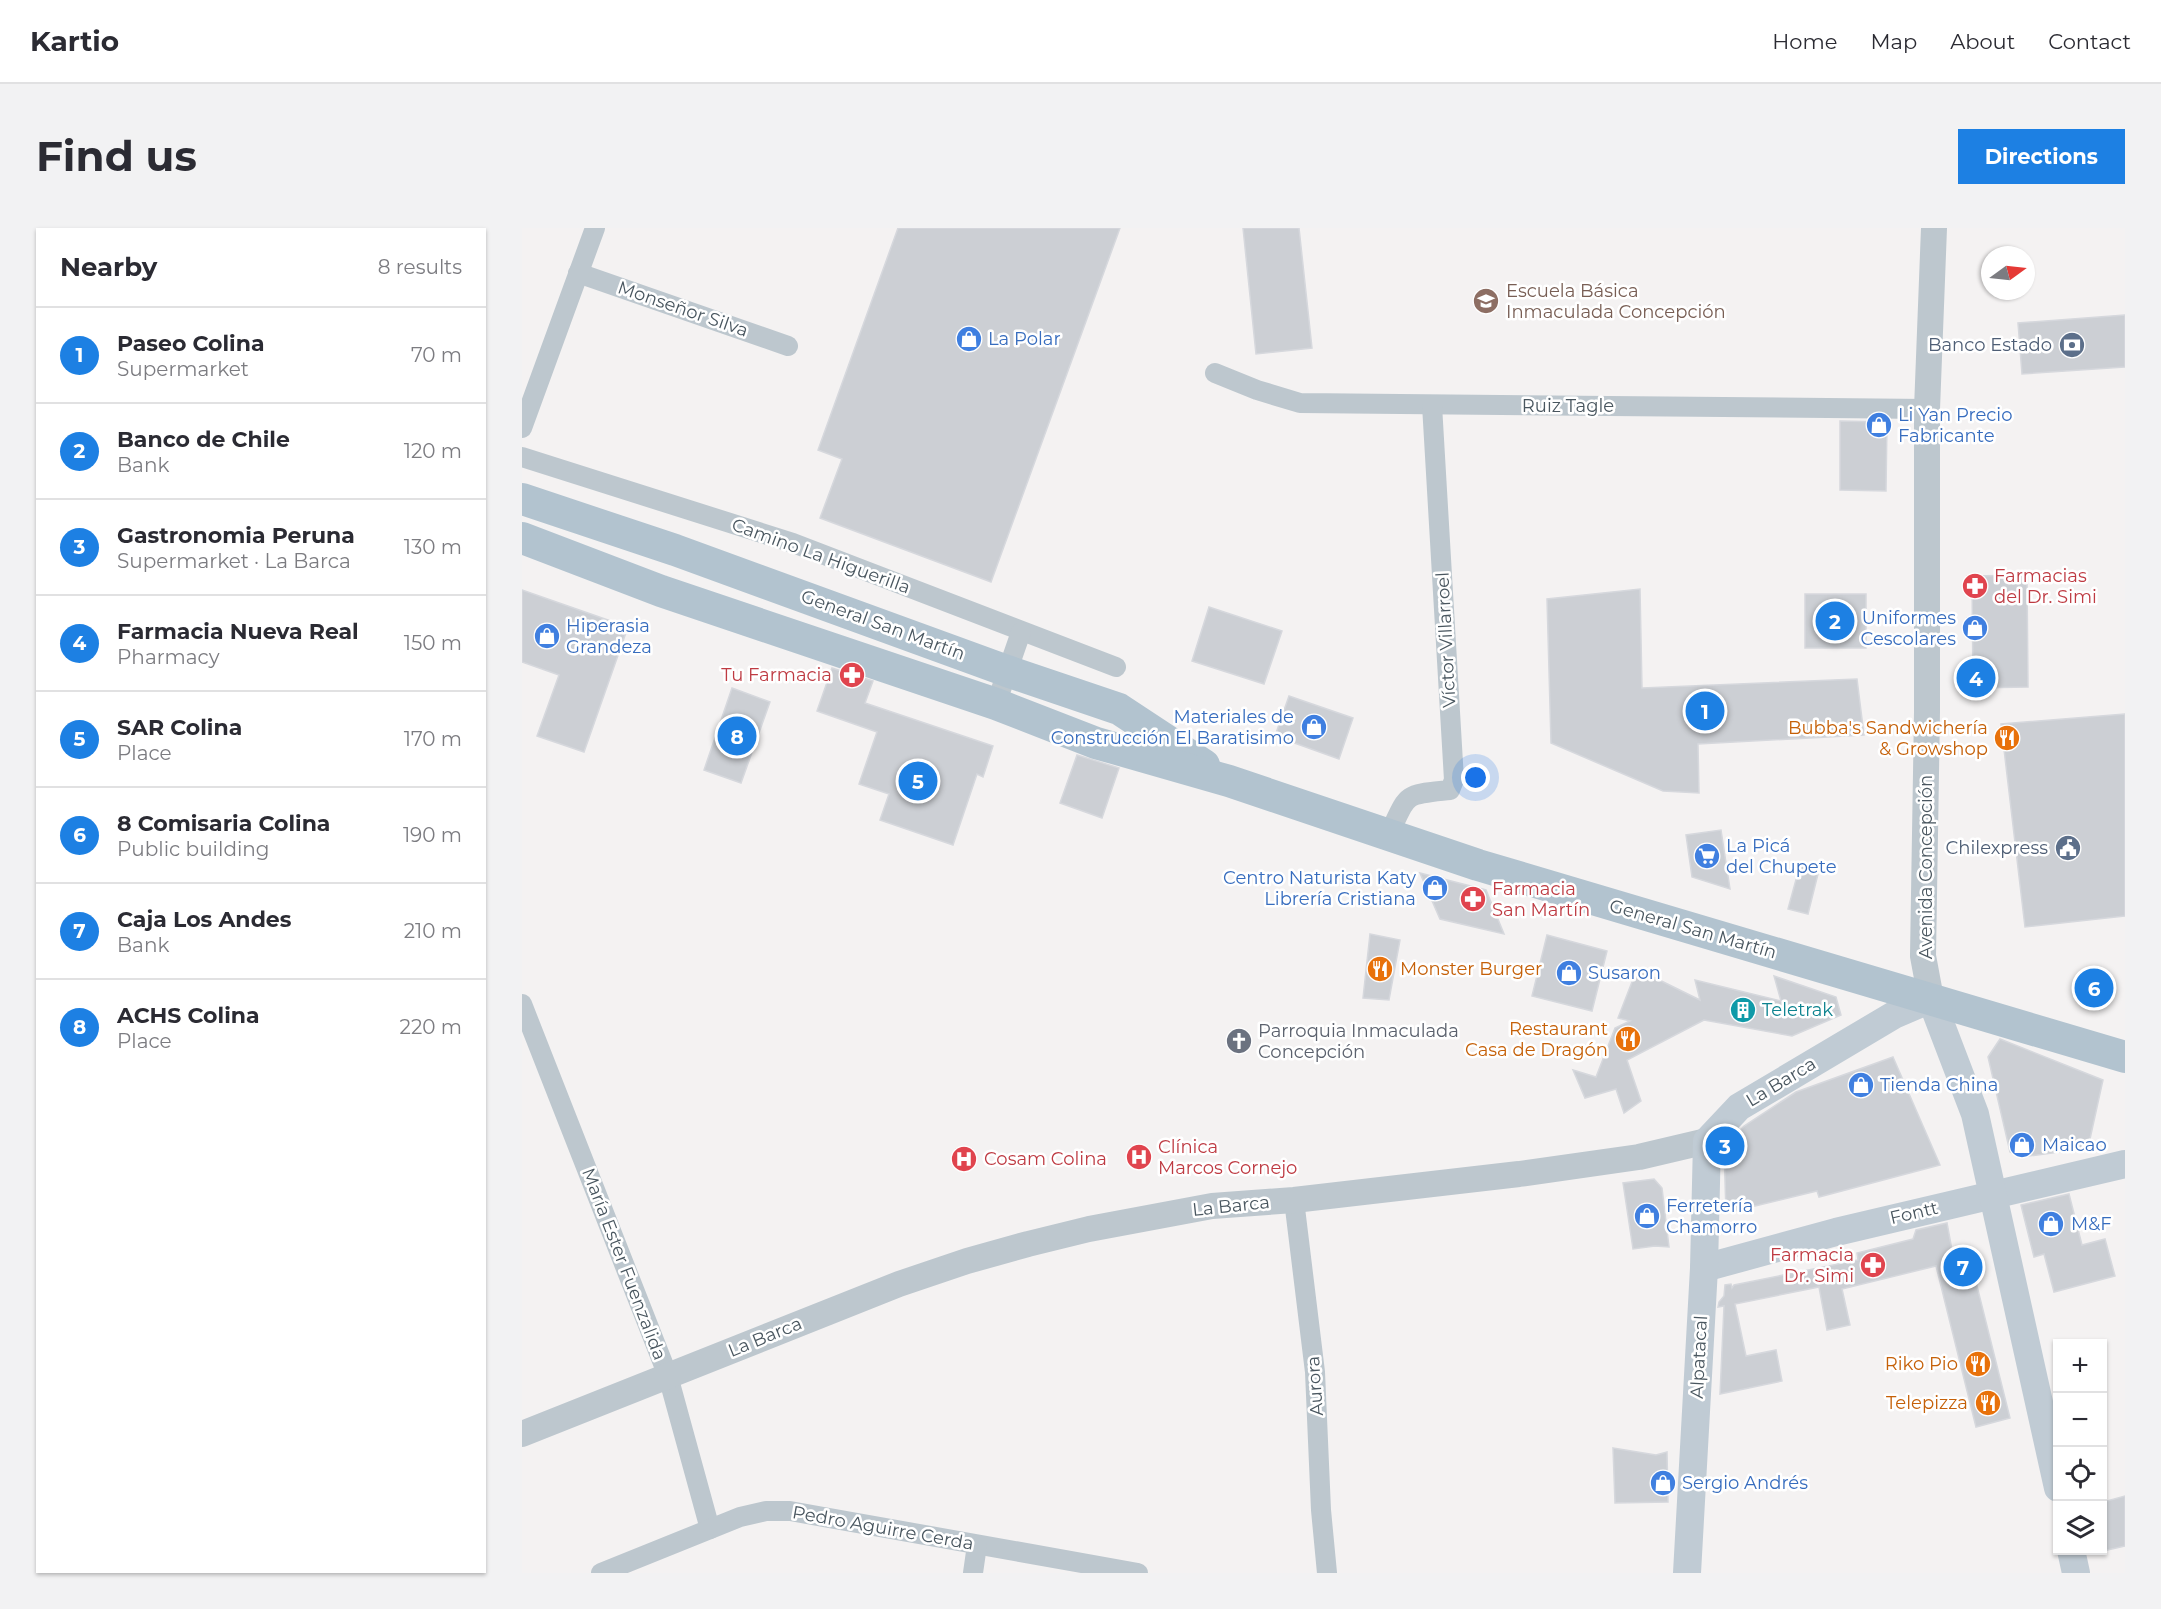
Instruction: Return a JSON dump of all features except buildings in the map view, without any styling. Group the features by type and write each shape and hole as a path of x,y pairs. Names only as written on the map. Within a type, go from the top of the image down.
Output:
{"main road":[{"name":"General San Martín","path":"522,499 675,550 1119,709 1229,781"},
{"name":"General San Martín","path":"522,538 661,591 996,704 1096,743 1229,781 1489,869 2125,1057"},
{"name":"La Barca","path":"1707,1141 1739,1107 1894,1015 1931,999"},
{"name":"Avenida Concepción","path":"1931,999 1975,1114 2053,1465"},
{"name":"Alpatacal","path":"1687,1573 1704,1268 1707,1141"},
{"name":"Fontt","path":"1704,1268 1836,1232 2125,1164"},
{"path":"2072,1555 2076,1573"}],"street":[{"path":"522,428 595,228"},
{"name":"Avenida Concepción","path":"1931,999 1923,956 1927,712 1927,409 1934,228"},
{"name":"Monseñor Silva","path":"578,273 788,346"},
{"name":"Ruiz Tagle","path":"1215,373 1257,390 1300,403 1927,409"},
{"name":"Víctor Villarroel","path":"1389,834 1409,796 1450,790 1454,780 1432,405"},
{"name":"Camino La Higuerilla","path":"522,457 793,543 1116,667"},
{"path":"996,704 1021,632"},
{"name":"María Ester Fuenzalida","path":"522,1004 668,1376 710,1529"},
{"name":"La Barca","path":"522,1434 899,1284 967,1261 1028,1244 1089,1229 1202,1208 1294,1200 1530,1173 1639,1157 1707,1141"},
{"name":"Aurora","path":"1294,1200 1315,1372 1326,1573"},
{"name":"Pedro Aguirre Cerda","path":"601,1573 740,1517 766,1511 790,1511 1138,1573"},
{"path":"973,1573 978,1545"}],"place":[{"name":"Escuela Básica Inmaculada Concepción","path":"1486,301"},
{"name":"La Polar","path":"969,339"},
{"name":"Banco Estado","path":"2072,345"},
{"name":"Li Yan Precio Fabricante","path":"1879,425"},
{"name":"Farmacias del Dr. Simi","path":"1975,586"},
{"name":"Banco de Chile","path":"1835,621"},
{"name":"Uniformes Cescolares","path":"1975,628"},
{"name":"Hiperasia Grandeza","path":"547,636"},
{"name":"Tu Farmacia","path":"852,675"},
{"name":"Farmacia Nueva Real","path":"1976,678"},
{"name":"Paseo Colina","path":"1705,711"},
{"name":"Materiales de Construcción El Baratisimo","path":"1314,727"},
{"name":"ACHS Colina","path":"737,736"},
{"name":"Bubba's Sandwichería & Growshop","path":"2007,738"},
{"name":"SAR Colina","path":"918,781"},
{"name":"Chilexpress","path":"2068,848"},
{"name":"La Picá del Chupete","path":"1707,856"},
{"name":"Centro Naturista Katy Librería Cristiana","path":"1435,888"},
{"name":"Farmacia San Martín","path":"1473,899"},
{"name":"Monster Burger","path":"1380,969"},
{"name":"Susaron","path":"1569,973"},
{"name":"8 Comisaria Colina","path":"2094,988"},
{"name":"Teletrak","path":"1743,1010"},
{"name":"Restaurant Casa de Dragón","path":"1628,1039"},
{"name":"Parroquia Inmaculada Concepción","path":"1239,1041"},
{"name":"Tienda China","path":"1861,1085"},
{"name":"Maicao","path":"2022,1145"},
{"name":"Gastronomia Peruna","path":"1725,1146"},
{"name":"Clínica Marcos Cornejo","path":"1139,1157"},
{"name":"Cosam Colina","path":"964,1159"},
{"name":"Ferretería Chamorro","path":"1647,1216"},
{"name":"M&F","path":"2051,1224"},
{"name":"Farmacia Dr. Simi","path":"1873,1265"},
{"name":"Caja Los Andes","path":"1963,1267"},
{"name":"Riko Pio","path":"1978,1364"},
{"name":"Telepizza","path":"1988,1403"},
{"name":"Sergio Andrés","path":"1663,1483"}]}
